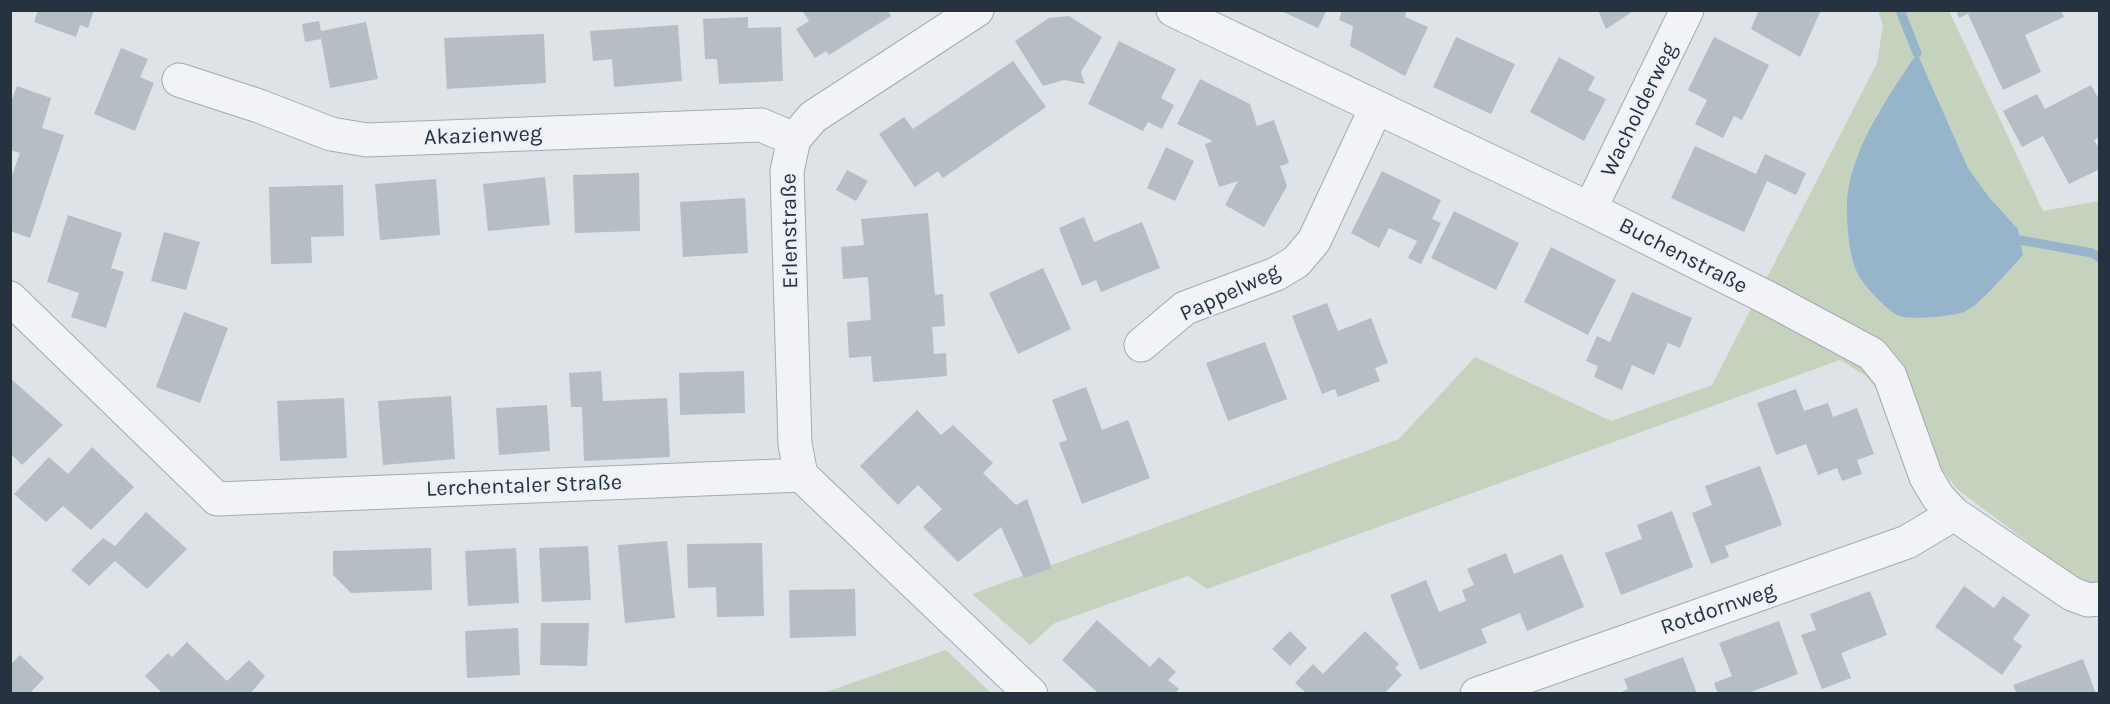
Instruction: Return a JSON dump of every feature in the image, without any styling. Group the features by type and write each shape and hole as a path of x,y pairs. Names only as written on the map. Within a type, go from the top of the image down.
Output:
{"street":[{"name":"Erlenstraße","path":"801,475 795,444 787,171 794,139 813,117 977,10"},
{"name":"Buchenstraße","path":"1173,10 1590,209 1768,298 1872,354 1890,376 1926,477 1938,497 1954,514 2072,594 2088,600 2100,599"},
{"name":"Wacholderweg","path":"1590,209 1687,10"},
{"name":"Akazienweg","path":"179,80 259,106 331,134 367,140 761,125 794,139"},
{"name":"Pappelweg","path":"1141,345 1185,308 1276,274 1296,262 1314,241 1376,108"},
{"name":"Lerchentaler Straße","path":"10,298 217,499 801,475"},
{"path":"801,475 1031,693"},
{"name":"Rotdornweg","path":"1477,693 1907,542 1954,514"}],"green space":[{"path":"1878,11 1949,11 2043,211 2099,201 2099,617 2085,585 1957,489 1866,376 1840,360 1207,589 1188,576 1055,623 1030,645 972,594 1399,439 1475,357 1611,421 1712,385 1877,63 1883,25","holes":["1917,54 1968,168 1989,197 2018,229 2023,255 1967,311 1876,116"]},
{"path":"946,650 990,692 823,693"}],"water":[{"path":"1917,53 1968,168 1989,197 2018,229 2023,255 1970,309 1950,315 1920,318 1897,315 1886,307 1864,283 1851,254 1847,209 1852,172 1866,136"}],"building":[{"path":"38,10 94,10 88,28 80,25 76,37 34,22"},
{"path":"802,10 888,10 891,16 829,55 826,51 815,58 796,29 809,21"},
{"path":"1279,10 1327,10 1318,28"},
{"path":"1342,10 1407,10 1405,17 1428,27 1405,76 1350,46 1353,26 1339,20"},
{"path":"1598,10 1635,10 1606,29"},
{"path":"1759,10 1821,10 1800,57 1751,29"},
{"path":"1956,10 2061,10 2064,17 2025,35 2041,72 2003,90 1968,14 1959,18"},
{"path":"1069,16 1102,37 1081,72 1085,84 1064,80 1043,86 1015,41 1049,18"},
{"path":"748,17 748,28 781,27 783,81 719,84 717,59 705,59 703,19"},
{"path":"319,21 321,31 366,22 378,79 330,88 321,39 305,42 302,24"},
{"path":"678,25 682,81 614,87 612,59 593,61 590,31"},
{"path":"544,34 546,83 447,89 444,38"},
{"path":"1456,37 1515,64 1491,114 1433,87"},
{"path":"1714,37 1769,65 1742,120 1734,116 1723,138 1695,124 1707,100 1688,90"},
{"path":"1119,41 1176,69 1161,98 1174,105 1162,129 1148,122 1143,131 1088,104"},
{"path":"121,48 148,59 140,77 154,83 135,131 94,114"},
{"path":"1559,57 1595,77 1588,90 1606,99 1584,141 1530,112"},
{"path":"1013,61 1046,107 943,178 938,171 915,187 879,134 904,117 913,129"},
{"path":"1200,79 1250,104 1257,126 1274,120 1289,163 1280,166 1287,186 1264,227 1225,205 1238,181 1219,187 1205,144 1213,141 1177,124"},
{"path":"2091,85 2100,101 2100,137 2094,140 2100,150 2100,169 2069,184 2043,136 2022,147 2003,111 2037,94 2045,109"},
{"path":"17,86 51,98 42,128 64,135 30,238 10,231 10,181 20,153 10,150 10,105"},
{"path":"1695,146 1756,174 1765,154 1806,173 1796,195 1767,181 1744,232 1671,198"},
{"path":"1166,147 1194,161 1175,201 1147,188"},
{"path":"847,170 868,181 856,201 836,190"},
{"path":"1382,171 1441,200 1432,219 1441,223 1421,264 1408,258 1417,241 1389,228 1379,248 1351,233"},
{"path":"639,173 640,231 575,233 573,175"},
{"path":"545,177 550,225 488,231 483,184"},
{"path":"436,179 440,235 380,240 375,184"},
{"path":"343,185 344,236 311,237 312,263 271,264 269,187"},
{"path":"745,198 748,253 683,257 680,202"},
{"path":"1454,211 1519,243 1496,290 1431,258"},
{"path":"928,213 935,295 943,294 945,326 932,327 934,354 946,353 947,376 873,382 871,356 849,358 847,322 871,320 868,277 843,279 841,247 864,245 861,219"},
{"path":"68,215 122,233 111,268 124,272 106,328 71,317 79,293 47,282"},
{"path":"1084,217 1094,242 1142,222 1160,268 1101,292 1096,280 1082,286 1059,228"},
{"path":"164,232 200,242 186,290 151,281"},
{"path":"1551,247 1616,280 1588,335 1524,302"},
{"path":"1043,268 1071,329 1018,354 989,293"},
{"path":"1632,292 1692,318 1680,348 1668,343 1654,375 1632,365 1622,390 1594,377 1598,366 1586,361 1597,336 1610,342"},
{"path":"1327,303 1338,331 1371,318 1388,363 1375,368 1380,381 1338,397 1335,389 1322,394 1292,316"},
{"path":"184,312 228,328 200,403 156,387"},
{"path":"1265,342 1287,399 1228,421 1206,363"},
{"path":"601,371 603,401 667,398 670,457 584,461 582,407 571,407 569,373"},
{"path":"744,371 745,413 680,415 679,373"},
{"path":"10,378 63,425 22,465 10,453"},
{"path":"1086,387 1102,430 1128,420 1150,478 1082,504 1059,443 1067,440 1052,400"},
{"path":"1796,389 1804,411 1828,403 1833,417 1857,408 1874,454 1857,460 1862,474 1842,481 1837,468 1818,475 1806,444 1776,455 1757,403"},
{"path":"451,396 455,459 383,465 378,401"},
{"path":"344,398 347,458 280,461 277,401"},
{"path":"547,405 550,451 499,455 496,408"},
{"path":"917,410 941,435 953,425 993,463 983,473 1016,505 1027,499 1052,568 1024,578 1001,527 958,562 923,527 942,509 918,485 898,505 860,466"},
{"path":"92,447 134,487 91,530 63,506 46,522 14,494 49,457 68,474"},
{"path":"1760,466 1782,525 1725,546 1729,557 1711,564 1692,513 1712,505 1705,486"},
{"path":"1672,511 1693,567 1621,595 1605,553 1642,539 1637,525"},
{"path":"146,512 187,549 147,589 115,561 89,586 71,570 103,538 115,546"},
{"path":"667,541 675,618 625,623 618,545"},
{"path":"762,543 764,616 717,617 716,587 688,588 687,544"},
{"path":"588,546 591,600 542,602 539,548"},
{"path":"431,548 432,590 351,593 333,575 333,551"},
{"path":"516,548 519,603 468,606 465,551"},
{"path":"1506,553 1514,574 1562,554 1584,607 1527,631 1520,613 1481,629 1487,643 1420,670 1390,595 1426,580 1439,612 1466,601 1462,590 1474,585 1467,569"},
{"path":"1964,586 1994,608 2003,596 2030,615 2013,639 2022,646 2002,675 1935,627"},
{"path":"855,589 856,636 790,638 789,590"},
{"path":"1870,591 1887,635 1841,653 1851,678 1822,689 1801,635 1816,630 1810,614"},
{"path":"1097,620 1150,667 1159,657 1176,672 1168,680 1179,689 1175,694 1099,694 1062,660"},
{"path":"1779,621 1798,674 1746,694 1718,694 1714,683 1732,676 1719,643"},
{"path":"541,623 589,623 587,666 540,665"},
{"path":"518,628 520,675 467,678 465,631"},
{"path":"1290,631 1307,648 1290,666 1272,649"},
{"path":"1365,631 1399,664 1395,668 1402,675 1384,694 1307,694 1295,683 1313,664 1323,674"},
{"path":"187,642 227,681 249,660 265,676 250,694 163,694 145,676 168,653 172,657"},
{"path":"20,655 44,678 29,694 10,694 10,665"},
{"path":"1683,657 1697,694 1617,694 1628,689 1624,679"},
{"path":"2083,659 2096,694 2017,694 2013,685"}],"waterway":[{"path":"1900,10 1917,53"},
{"path":"2020,240 2092,253 2100,258"}]}
